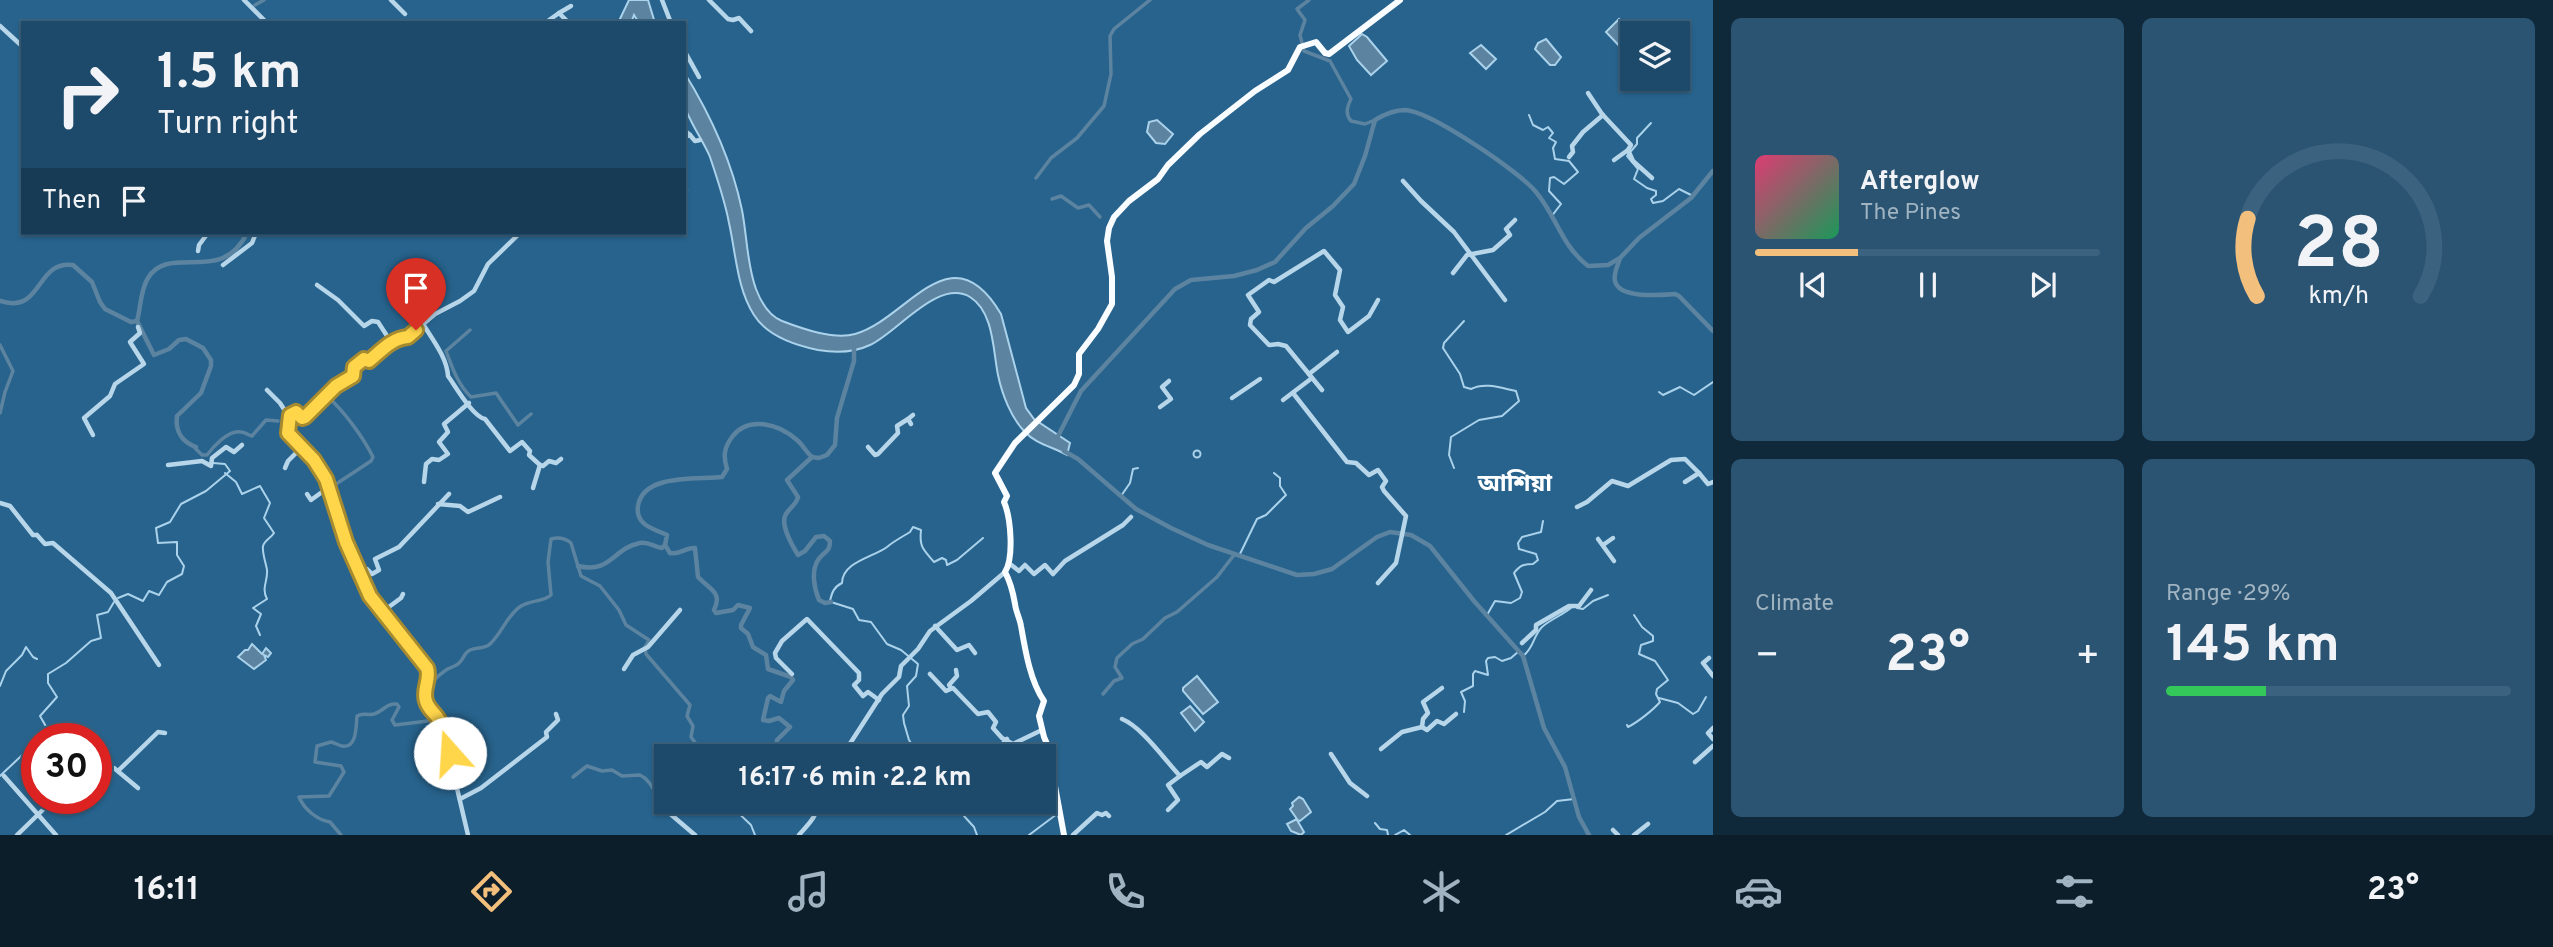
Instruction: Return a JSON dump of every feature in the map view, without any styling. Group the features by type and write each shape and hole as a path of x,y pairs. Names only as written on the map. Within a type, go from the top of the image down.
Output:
{"main road":[{"path":"1064,835 1051,753 1039,713 1044,701 1035,685 1025,654 1014,596 1005,572 1010,565 1009,515 1004,502 1007,496 995,476 1015,443 1074,385 1080,374 1079,354 1112,304 1112,277 1107,242 1110,223 1119,212 1158,179 1168,165 1200,134 1255,91 1288,71 1300,47 1316,43 1325,54 1329,54 1400,0"}],"street":[{"path":"244,0 265,21"},
{"path":"391,0 405,14"},
{"path":"662,0 670,21"},
{"path":"709,0 728,19 739,18 751,31"},
{"path":"548,21 571,6"},
{"path":"559,13 567,21"},
{"path":"0,26 21,45"},
{"path":"686,54 699,77"},
{"path":"1588,93 1603,115 1631,145 1633,161 1652,178"},
{"path":"1569,157 1573,152 1572,146 1603,115"},
{"path":"687,136 695,141 700,140"},
{"path":"1614,160 1630,152"},
{"path":"1403,181 1448,224 1505,300"},
{"path":"1453,273 1470,253 1495,248 1510,235 1506,229 1515,220"},
{"path":"198,251 206,235"},
{"path":"223,265 252,243 255,235"},
{"path":"289,416 296,412 302,418 305,417 336,386 353,376 354,367 364,359 369,361 391,342 408,337 435,314 474,291 488,264 518,235"},
{"path":"1322,390 1286,346 1269,345 1250,325 1251,319 1259,312 1248,295 1269,280 1274,282 1286,276 1324,251 1340,270 1335,295 1343,307 1340,320 1348,332 1369,316 1378,300"},
{"path":"317,285 337,298 363,326 372,321 378,322 391,342"},
{"path":"423,324 445,362 448,376 474,412 486,420 510,451 522,442 530,451 530,456 540,465"},
{"path":"93,435 84,418 110,396 115,384 144,364 130,342 140,333 138,327"},
{"path":"1283,400 1338,352"},
{"path":"1233,398 1260,379"},
{"path":"1160,407 1171,399 1162,387 1169,381"},
{"path":"267,390 280,402 289,416 288,433 314,460 329,487 346,542 370,596 427,668 429,674 424,689 425,701 438,719 450,753 468,835"},
{"path":"1293,393 1348,462 1356,463 1369,475 1378,470 1385,479 1382,487 1384,491 1406,516 1396,563 1378,583"},
{"path":"424,482 426,464 448,454 439,442 448,432 444,424 469,403"},
{"path":"868,447 877,455 898,433 897,426 911,419"},
{"path":"168,465 202,461 212,463 212,458 226,447 234,452 242,445"},
{"path":"285,468 301,447"},
{"path":"540,465 543,466 549,461 556,463 561,459"},
{"path":"1577,506 1587,502 1612,481 1628,486 1671,460 1685,459 1708,484 1713,482"},
{"path":"533,488 540,465"},
{"path":"1685,482 1699,473"},
{"path":"307,494 312,500 329,487"},
{"path":"360,573 365,569 372,574 379,570 375,559 397,548 449,494"},
{"path":"438,504 460,506 468,512 500,497"},
{"path":"0,503 10,506 33,535 37,535 45,544 53,544 111,593 159,665"},
{"path":"1010,565 1019,571 1025,565 1034,574 1045,565 1053,574 1065,561 1123,525 1131,517"},
{"path":"1603,545 1613,538"},
{"path":"1598,539 1614,561"},
{"path":"850,744 879,699 899,677 901,666 935,626 971,601 1005,572"},
{"path":"1522,643 1536,630 1536,625 1569,606 1579,606 1591,590"},
{"path":"382,612 403,594"},
{"path":"624,669 633,655 648,647 680,610"},
{"path":"792,674 775,653 782,641 807,619 859,674 859,680 854,685 863,696 868,692 879,699"},
{"path":"935,626 957,650 970,645 975,653"},
{"path":"1709,658 1703,663 1713,676"},
{"path":"956,670 957,676 949,685 951,688 978,714 988,712 996,722 993,728 1006,740 1013,743 1042,730"},
{"path":"930,674 946,691 951,688"},
{"path":"1422,727 1423,719 1428,713 1423,702 1442,688"},
{"path":"460,799 481,788 547,737 546,732 560,722 556,714"},
{"path":"1381,749 1402,732 1422,727 1427,730 1437,721 1444,724 1456,714"},
{"path":"1122,719 1141,731 1180,776"},
{"path":"1713,728 1708,733 1713,739"},
{"path":"119,771 158,732 165,733"},
{"path":"1002,744 1006,740"},
{"path":"1695,762 1713,747"},
{"path":"1168,810 1178,800 1168,785 1201,762 1208,767 1222,754 1229,758"},
{"path":"1331,754 1350,783 1367,796"},
{"path":"112,767 138,788"},
{"path":"4,776 21,794"},
{"path":"1073,835 1097,813 1102,815 1107,812"},
{"path":"17,835 38,814"},
{"path":"40,814 56,835"},
{"path":"670,814 695,835"},
{"path":"799,835 816,814"},
{"path":"1634,835 1648,824"}],"water":[{"path":"629,0 648,0 654,21 638,21 634,15 632,21 619,21"},
{"path":"1619,19 1621,21 1620,47 1606,32"},
{"path":"1362,34 1387,61 1371,75 1349,46"},
{"path":"1546,39 1561,57 1555,65 1550,65 1535,49 1538,43"},
{"path":"1481,45 1496,59 1486,69 1470,53"},
{"path":"686,75 711,121 726,156 742,210 753,280 760,299 769,312 782,321 828,335 855,334 874,325 929,286 947,279 965,279 983,290 1001,314 1026,408 1034,419 1070,443 1067,455 1034,440 1015,420 1000,382 988,322 984,312 970,297 958,293 931,301 881,339 851,351 824,351 800,345 766,329 748,305 740,283 725,206 710,157 688,116"},
{"path":"1157,120 1173,134 1165,144 1156,143 1147,132 1149,122"},
{"path":"252,644 262,654 266,648 271,653 268,657 264,655 266,660 254,669 238,657"},
{"path":"1197,676 1218,702 1203,714 1183,691"},
{"path":"1190,706 1204,722 1195,731 1181,713"},
{"path":"1299,797 1311,812 1300,821 1297,820 1304,832 1301,835 1291,831 1287,824 1297,819 1290,809"}],"waterway":[{"path":"255,5 264,0"},
{"path":"1036,178 1051,158 1077,138 1104,106 1111,74 1110,36 1114,29 1150,0"},
{"path":"1309,0 1297,9 1305,20 1300,35 1304,51 1330,61 1351,99 1347,110 1351,121 1365,124 1375,120"},
{"path":"1056,440 1081,391 1175,289 1191,280 1234,276 1275,262 1306,228 1333,206 1354,184 1375,120 1386,114 1405,110 1434,120 1512,171 1536,192 1571,249 1588,266 1608,265 1620,258 1639,238 1691,198 1713,171"},
{"path":"1529,115 1533,125 1543,130 1548,127 1553,133 1549,138 1556,142 1553,148 1555,159 1569,161 1578,172 1564,184 1554,177 1550,178 1549,191 1561,204 1551,217"},
{"path":"1651,123 1637,138 1637,144 1627,156 1638,169 1634,179 1656,191 1656,195 1651,199 1653,203 1663,201 1679,189 1693,196"},
{"path":"1052,199 1061,196 1078,208 1089,205 1100,217"},
{"path":"0,301 24,301 52,270 73,265 92,282 105,309 131,322 137,321 145,283 157,268 224,257 236,249 246,235"},
{"path":"1620,258 1615,275 1618,287 1641,295 1675,294 1713,331"},
{"path":"137,321 154,355 169,349 179,340 186,339 203,348 211,360 201,393 177,416 180,435 196,447"},
{"path":"1454,468 1449,455 1451,437 1479,420 1502,416 1519,401 1516,391 1487,386 1471,389 1464,387 1460,374 1443,348 1444,343 1464,321"},
{"path":"470,330 446,351 462,387 471,397 496,393 518,425 531,414"},
{"path":"0,345 13,371 0,413"},
{"path":"578,566 589,568 605,564 624,550 640,543 662,548 667,535 646,525 639,518 638,506 642,495 650,488 673,480 722,477 727,469 727,445 732,437 746,426 773,426 790,434 812,457 827,455 835,445 837,418 854,361 854,346"},
{"path":"1659,392 1663,395 1680,387 1694,395 1713,382"},
{"path":"327,396 353,425 373,457 330,488"},
{"path":"194,447 202,455 207,455 231,433 242,432 252,436 266,420 278,421"},
{"path":"1197,450 1201,454 1197,458 1193,454 1197,450"},
{"path":"1064,451 1078,459 1136,509 1171,528 1208,545 1297,575 1332,569 1377,537 1390,532 1411,535 1430,546 1523,656 1544,728 1565,767 1579,817 1589,835"},
{"path":"812,457 787,480 798,497 784,520 788,536 798,555 805,551 816,537 824,536 830,541 828,550 816,564 814,580 819,600 831,602"},
{"path":"118,598 128,594 143,601 149,591 159,595 167,582 182,574 184,566 177,555 177,542 158,543 156,528 170,522 181,504 206,491 230,471 225,464 213,463"},
{"path":"1121,496 1130,483 1133,469 1138,468"},
{"path":"225,473 236,482 242,494 260,486 270,503 264,518 274,533 263,546 267,570 267,599 253,608 261,614 256,626 260,635"},
{"path":"1239,556 1257,519 1266,515 1286,495 1280,486 1280,478 1274,473"},
{"path":"1487,615 1495,601 1511,603 1520,598 1522,592 1514,573 1520,567 1538,560 1536,554 1519,549 1518,543 1522,537 1541,532 1543,521"},
{"path":"830,601 847,570 881,551 910,532 913,527 921,530 922,545 934,562 942,558 947,565 983,538"},
{"path":"341,835 330,822 320,819 304,806 299,797 329,796 344,772 341,766 315,762 317,746 331,742 342,746 351,744 355,736 357,716 374,714 390,705 397,704 399,707 392,720 395,725 436,720 440,717 440,711 429,701 428,695 435,679 458,664 468,651 490,644 521,606 551,595 548,562 551,539 554,538 571,543 581,576 600,586 619,610 626,625 649,640 645,647 646,654 690,705 687,716 693,726 691,737 696,744"},
{"path":"665,545 670,553 695,548 698,577 716,595 716,613 733,610 738,605 750,608 741,628 748,634 753,647 766,655 768,669 793,680 784,691 781,702 770,696 768,698 763,720 779,718 790,727 777,740 777,744"},
{"path":"1103,694 1114,681 1122,678 1115,667 1117,658 1217,577 1234,555"},
{"path":"1577,608 1583,609 1608,595"},
{"path":"44,723 40,716 57,697 48,683 48,674 66,663 91,641 101,638 97,615 108,612 114,602"},
{"path":"831,602 853,609 859,620 871,622 887,644 901,650 918,664 916,676 907,686 909,706 903,715 912,744"},
{"path":"1523,656 1542,627 1572,607"},
{"path":"1627,725 1628,727 1636,722 1660,702 1657,689 1668,680 1655,661 1639,654 1641,645 1653,641 1653,636 1642,627 1634,615"},
{"path":"0,686 6,671 26,647 37,659"},
{"path":"1464,712 1465,701 1461,692 1473,686 1475,671 1488,675 1488,658 1495,657 1502,661 1519,651"},
{"path":"1659,698 1678,703 1693,714 1698,711 1706,697"},
{"path":"0,776 21,756"},
{"path":"573,777 587,766 602,771 612,770 622,776 640,775 654,791"},
{"path":"1506,835 1545,812 1557,801 1574,799"},
{"path":"739,814 751,825 755,835"},
{"path":"965,814 977,835"},
{"path":"1029,835 1057,814"},
{"path":"1375,823 1380,829 1387,830 1388,835"},
{"path":"1395,835 1404,830 1410,835"}],"district":[{"name":"আশিয়া","path":"1515,485"}],"route":[{"path":"416,330 408,337 391,342 369,361 364,359 354,367 354,375 349,380 336,386 305,417 302,418 297,412 290,415 287,428 288,433 314,460 326,479 346,542 370,596 427,668 429,674 424,689 425,701 439,720 450,753"}]}
